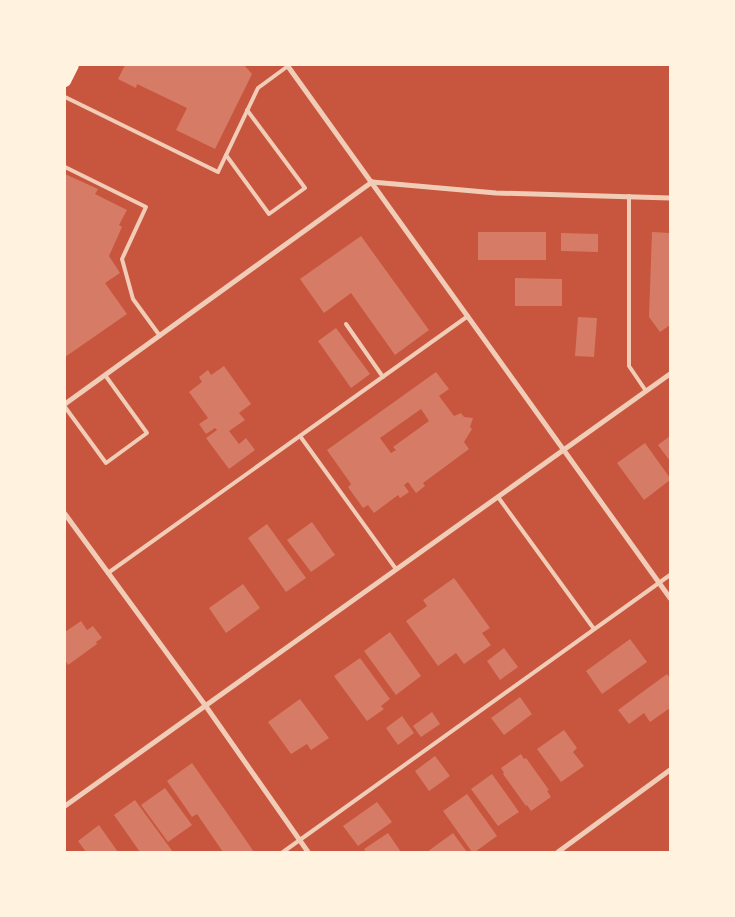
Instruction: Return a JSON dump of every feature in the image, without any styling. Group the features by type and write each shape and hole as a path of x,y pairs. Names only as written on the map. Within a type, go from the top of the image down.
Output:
{"main road":[{"path":"65,81 73,65"}],"street":[{"path":"287,66 670,598"},
{"path":"65,405 372,182 496,193 670,198"},
{"path":"65,806 670,374"},
{"path":"65,514 205,705 308,852"},
{"path":"558,852 670,770"}],"lane":[{"path":"65,97 218,172 258,88 287,66"},
{"path":"226,155 269,214 305,188 248,110"},
{"path":"65,167 146,207 122,259 133,299 160,336"},
{"path":"629,196 629,366 646,391"},
{"path":"108,573 468,316"},
{"path":"346,324 383,377"},
{"path":"65,405 106,463 147,433 105,375"},
{"path":"300,436 396,569"},
{"path":"498,497 594,629"},
{"path":"283,852 670,574"}],"building":[{"path":"125,65 244,65 252,74 215,149 176,130 187,108 137,84 136,88 118,79"},
{"path":"65,174 98,189 95,194 127,210 119,225 122,227 109,256 120,273 105,283 127,314 65,357"},
{"path":"478,232 546,232 546,260 478,260"},
{"path":"652,232 670,233 670,325 660,332 649,317"},
{"path":"561,233 598,234 598,252 561,251"},
{"path":"361,236 429,330 395,355 351,293 324,313 300,279"},
{"path":"515,278 562,279 562,306 515,306"},
{"path":"578,317 597,318 594,357 575,356"},
{"path":"336,328 370,374 351,388 318,341"},
{"path":"224,366 251,404 239,413 245,420 229,431 239,444 246,438 255,450 229,469 206,438 217,430 215,428 206,434 199,424 208,418 189,392 202,382 199,377 208,370 211,375"},
{"path":"436,372 449,389 439,396 454,416 461,413 464,417 473,418 470,427 472,429 464,442 469,449 423,483 425,486 416,493 408,482 404,485 409,492 400,498 398,495 374,513 368,505 363,508 348,487 351,484 327,450","holes":["421,409 429,421 393,447 396,450 391,453 380,438"]},
{"path":"670,436 670,461 658,445"},
{"path":"645,443 670,480 644,500 617,463"},
{"path":"312,522 335,555 311,572 287,540"},
{"path":"267,524 306,578 286,592 248,538"},
{"path":"454,578 490,628 482,633 491,645 464,664 456,653 438,666 406,621 427,606 423,600"},
{"path":"243,584 260,608 226,633 209,608"},
{"path":"81,621 87,630 93,626 102,638 96,642 97,644 68,665 65,660 65,632"},
{"path":"390,632 421,676 396,695 364,651"},
{"path":"630,639 647,662 602,694 586,671"},
{"path":"504,648 518,667 500,680 487,661"},
{"path":"360,658 390,699 381,706 384,709 367,721 334,676"},
{"path":"667,674 670,678 670,708 650,722 644,713 629,724 618,710"},
{"path":"520,697 532,714 504,735 491,718"},
{"path":"300,699 329,738 311,750 307,744 291,754 268,722"},
{"path":"432,712 440,724 421,737 413,726"},
{"path":"402,716 414,733 398,745 386,728"},
{"path":"564,730 577,748 573,752 584,766 561,782 537,749"},
{"path":"521,754 549,790 547,791 551,797 531,811 503,774 501,768"},
{"path":"435,756 450,776 429,791 415,771"},
{"path":"192,763 254,852 223,852 197,814 192,817 167,781"},
{"path":"492,774 519,812 498,826 471,789"},
{"path":"165,788 192,825 168,842 141,805"},
{"path":"467,794 497,836 475,852 472,852 443,811"},
{"path":"135,800 173,852 140,852 114,815"},
{"path":"377,802 392,822 358,846 343,826"},
{"path":"99,825 118,852 86,852 78,841"},
{"path":"388,833 401,852 366,852 364,849"},
{"path":"453,833 467,852 427,852"}]}
